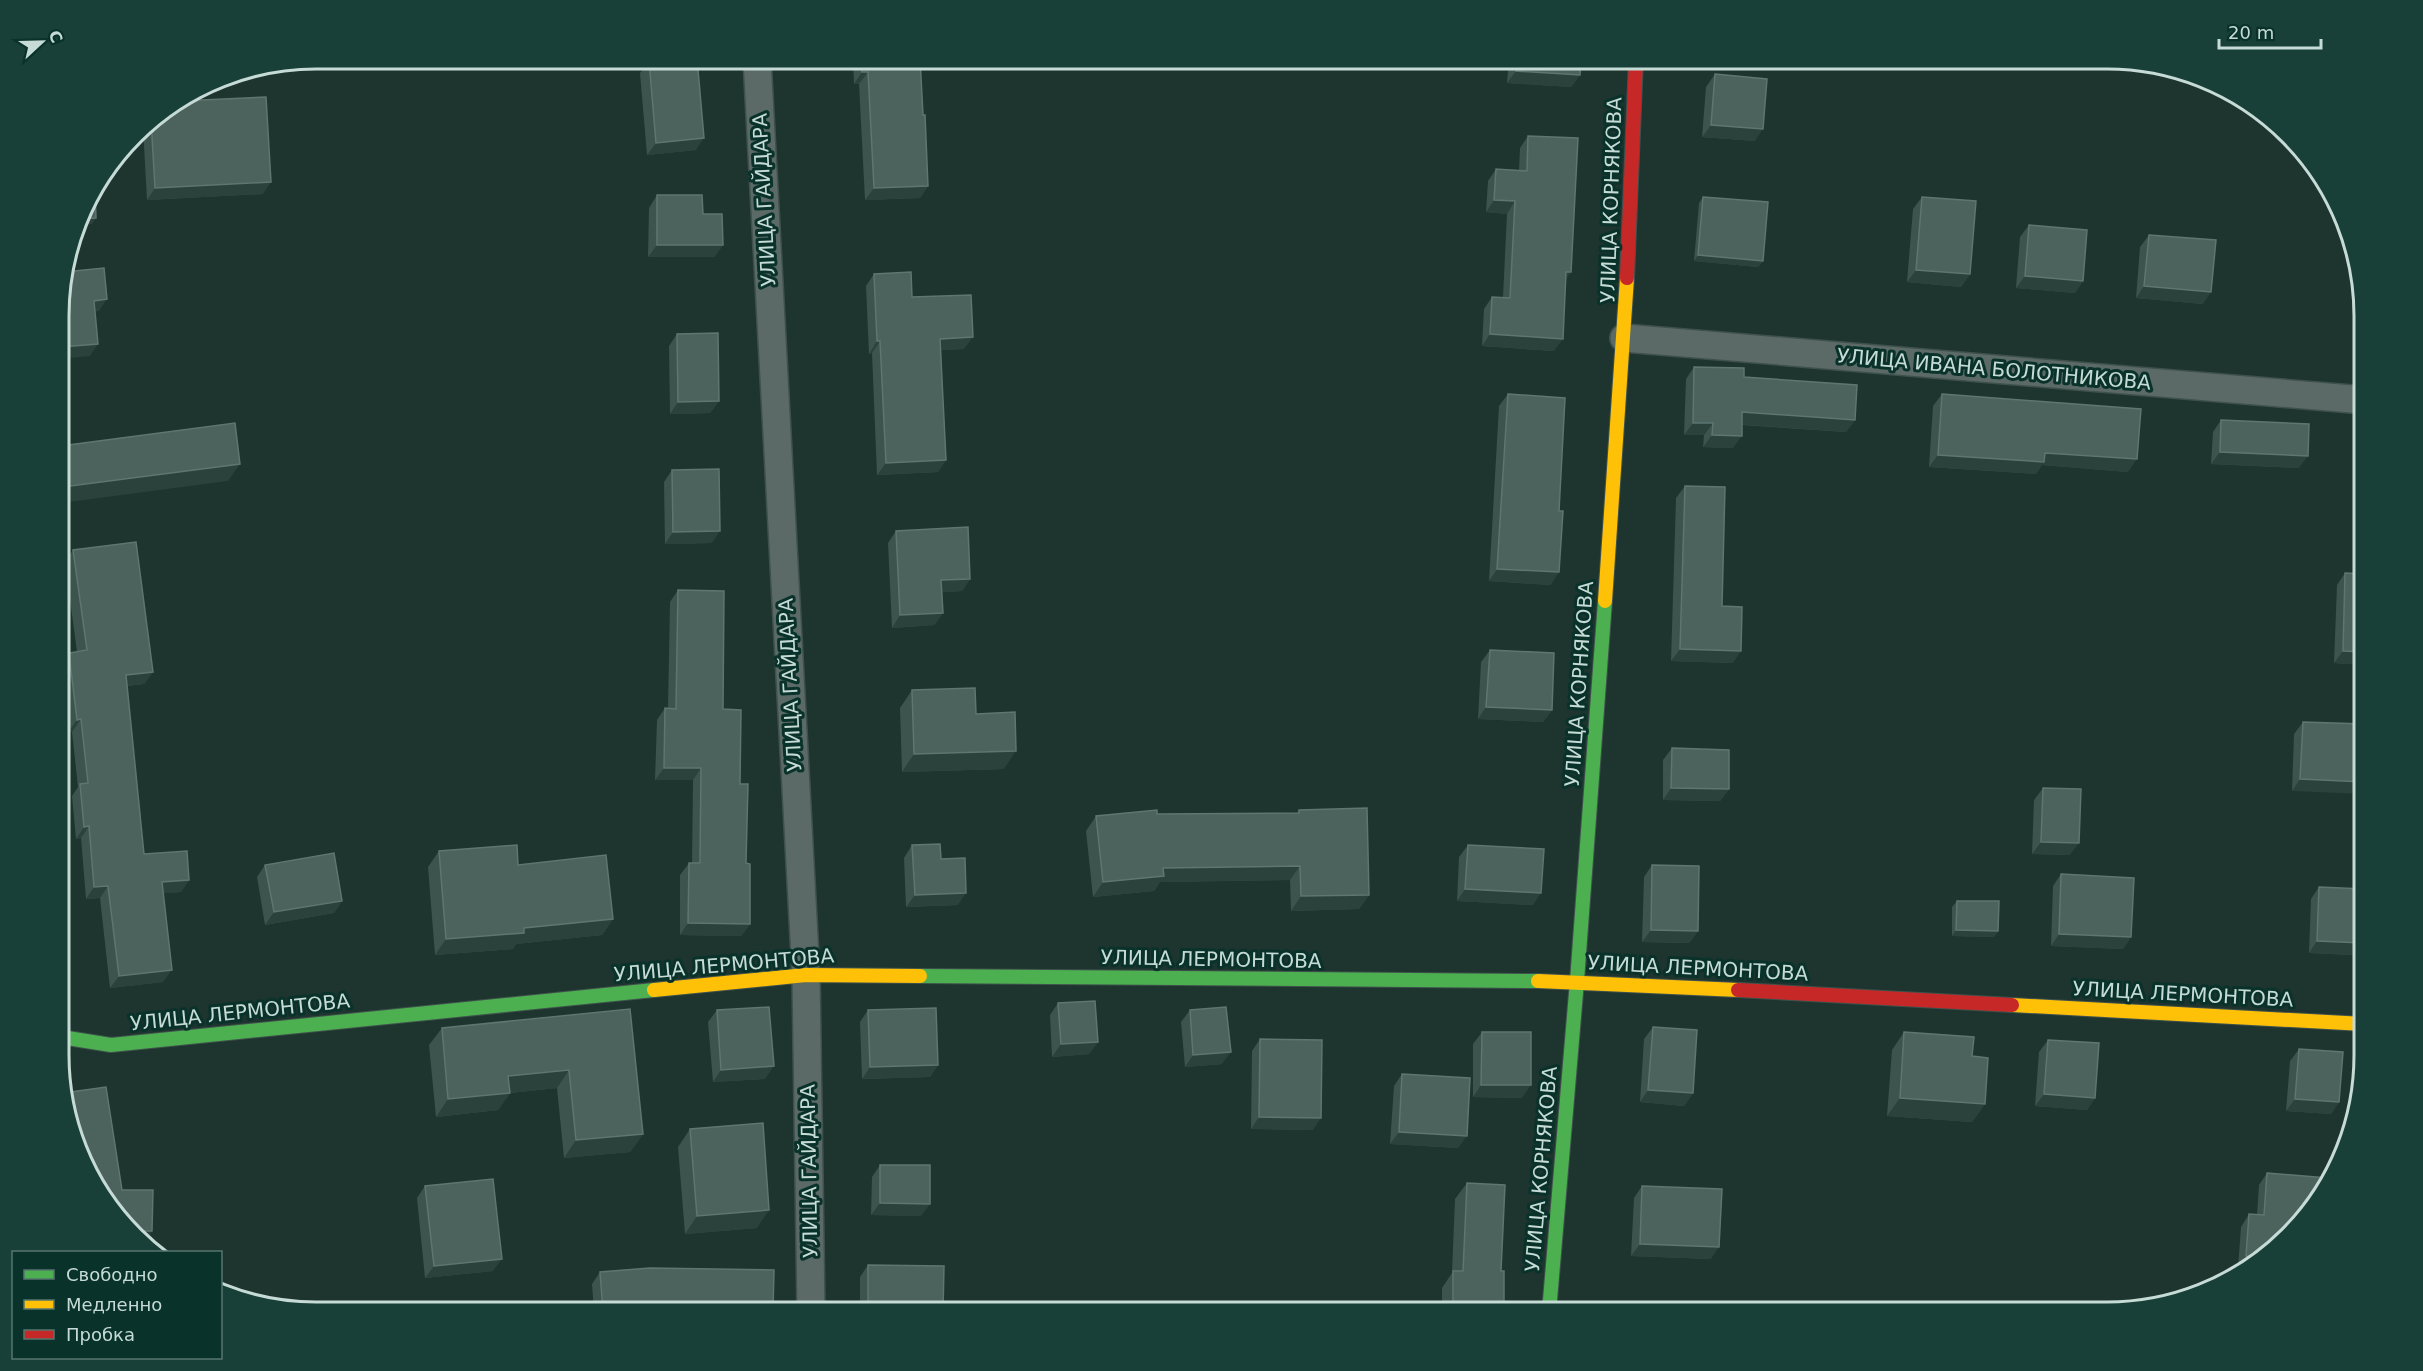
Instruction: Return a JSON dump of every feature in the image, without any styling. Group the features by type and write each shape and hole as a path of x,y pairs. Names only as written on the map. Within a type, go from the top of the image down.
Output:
{"street":[{"name":"УЛИЦА ГАЙДАРА","path":"758,69 806,975 811,1302"},
{"name":"УЛИЦА КОРНЯКОВА","path":"1549,1302 1577,981 1624,338 1636,69"},
{"name":"УЛИЦА ИВАНА БОЛОТНИКОВА","path":"1624,338 2354,399"},
{"name":"УЛИЦА ЛЕРМОНТОВА","path":"69,1038 111,1045 806,975 1577,981 2354,1023"}],"building":[{"path":"650,69 698,69 704,138 656,143"},
{"path":"862,69 921,69 928,186 874,188 868,72 862,72"},
{"path":"1516,69 1580,69 1580,75 1516,71"},
{"path":"1715,74 1767,79 1763,129 1711,125"},
{"path":"266,97 271,182 155,188 152,131 195,100"},
{"path":"1528,136 1578,138 1571,272 1566,272 1563,339 1490,334 1492,297 1510,298 1515,201 1494,200 1496,169 1527,171"},
{"path":"657,195 702,195 703,214 722,214 723,245 657,245"},
{"path":"1703,197 1768,202 1763,261 1698,255"},
{"path":"1922,197 1976,201 1970,274 1916,270"},
{"path":"96,204 96,218 89,218"},
{"path":"2029,225 2087,230 2083,281 2025,276"},
{"path":"2149,235 2216,240 2211,292 2144,286"},
{"path":"104,268 107,299 94,301 98,344 69,346 73,271"},
{"path":"911,272 912,297 971,295 973,337 940,339 946,460 886,463 874,274"},
{"path":"718,333 719,401 678,402 677,334"},
{"path":"1694,367 1744,368 1744,377 1857,385 1855,420 1742,412 1742,436 1712,435 1713,423 1693,423"},
{"path":"1508,394 1565,398 1559,511 1563,511 1559,572 1497,569"},
{"path":"1942,394 2141,409 2137,459 2045,453 2044,462 1938,455"},
{"path":"2221,420 2309,424 2308,456 2220,452"},
{"path":"235,423 240,464 69,486 69,445"},
{"path":"719,469 720,531 673,532 672,470"},
{"path":"1685,486 1725,487 1722,606 1742,607 1741,651 1680,649"},
{"path":"968,527 970,579 941,580 943,613 900,615 896,531"},
{"path":"136,542 153,672 126,675 144,854 187,851 189,880 162,882 172,970 119,976 108,886 94,887 89,826 84,827 80,784 88,783 81,719 77,720 69,653 87,650 73,550"},
{"path":"2345,573 2354,573 2354,652 2343,651"},
{"path":"678,590 724,591 723,709 741,710 740,784 748,784 746,863 750,864 750,924 688,923 689,863 700,863 701,768 664,768 665,708 676,709"},
{"path":"1490,650 1554,653 1552,710 1486,707"},
{"path":"975,688 976,714 1015,712 1016,751 914,754 912,690"},
{"path":"2303,722 2354,724 2354,782 2300,779"},
{"path":"1672,748 1729,750 1729,789 1671,788"},
{"path":"2043,788 2081,789 2079,843 2041,842"},
{"path":"1367,808 1369,895 1301,896 1300,866 1163,868 1164,876 1103,882 1096,816 1157,810 1157,814 1299,813 1299,810"},
{"path":"940,844 941,859 965,858 966,893 915,895 912,845"},
{"path":"517,845 518,865 606,855 613,919 524,928 524,933 446,939 439,851"},
{"path":"1468,845 1544,849 1541,893 1465,889"},
{"path":"334,853 342,901 274,912 265,865"},
{"path":"1652,865 1699,866 1698,931 1651,930"},
{"path":"2061,874 2134,878 2131,937 2059,934"},
{"path":"2319,887 2354,889 2354,943 2317,941"},
{"path":"1957,901 1999,901 1998,931 1956,930"},
{"path":"1095,1001 1098,1042 1061,1044 1058,1003"},
{"path":"769,1007 774,1066 721,1070 717,1010"},
{"path":"1226,1007 1231,1052 1193,1055 1190,1010"},
{"path":"936,1008 938,1065 870,1067 868,1010"},
{"path":"630,1009 643,1134 576,1140 569,1070 508,1076 510,1093 448,1099 442,1028"},
{"path":"1653,1027 1697,1030 1693,1093 1648,1090"},
{"path":"1482,1032 1531,1032 1531,1085 1481,1085"},
{"path":"1904,1032 1974,1037 1972,1056 1988,1058 1985,1104 1900,1098"},
{"path":"1260,1039 1322,1040 1321,1118 1259,1117"},
{"path":"2048,1040 2099,1043 2095,1098 2044,1094"},
{"path":"2299,1049 2343,1052 2339,1102 2295,1099"},
{"path":"1402,1074 1470,1078 1467,1136 1399,1132"},
{"path":"106,1087 122,1190 153,1190 152,1231 141,1230 120,1206 102,1179 82,1135 72,1092"},
{"path":"763,1123 769,1210 697,1216 690,1129"},
{"path":"880,1165 930,1165 930,1204 880,1203"},
{"path":"2267,1173 2322,1177 2303,1206 2282,1230 2258,1251 2246,1256 2249,1214 2264,1215"},
{"path":"493,1179 502,1259 434,1266 425,1186"},
{"path":"1467,1183 1505,1185 1501,1271 1504,1271 1504,1302 1453,1302 1453,1271 1463,1271"},
{"path":"1642,1186 1722,1189 1719,1247 1640,1244"},
{"path":"868,1265 944,1266 943,1302 868,1302"},
{"path":"650,1268 774,1270 773,1302 602,1302 600,1272"}],"traffic: fast":[{"path":"1550,1302 1577,981 1605,601"},
{"path":"920,976 1538,981"},
{"path":"69,1038 111,1045 654,990"}],"traffic: slow":[{"path":"1605,601 1627,278"},
{"path":"654,990 806,975 920,976"},
{"path":"1538,981 1738,990"},
{"path":"2012,1005 2354,1023"}],"traffic: jam":[{"path":"1627,278 1636,69"},
{"path":"1738,990 2012,1005"}]}
